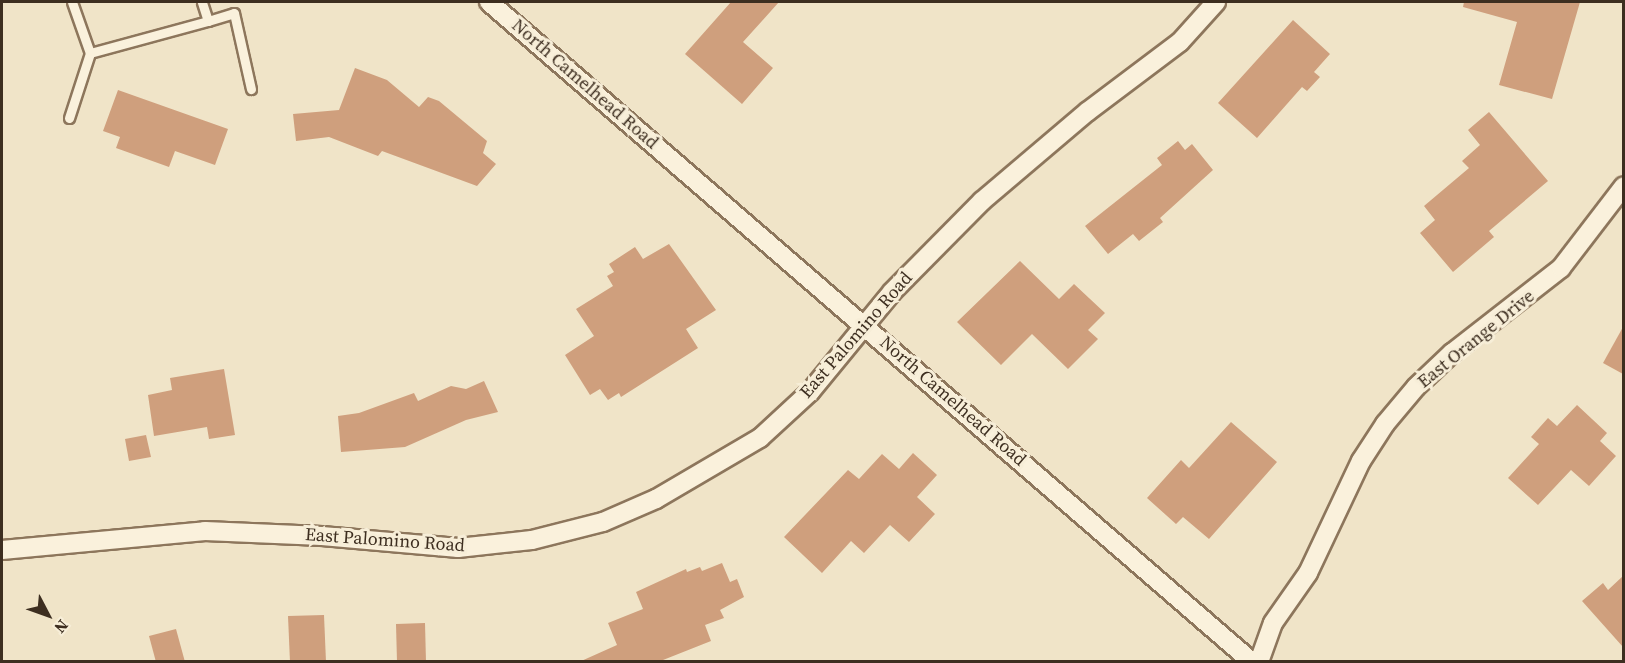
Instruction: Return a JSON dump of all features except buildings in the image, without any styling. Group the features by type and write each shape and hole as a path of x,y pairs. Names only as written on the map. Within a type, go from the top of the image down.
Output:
{"street":[{"name":"North Camelhead Road","path":"489,2 1252,662"},
{"name":"East Palomino Road","path":"2,550 205,531 322,536 458,548 542,538 603,522 656,499 760,438 810,392 867,327 892,292 982,201 1087,112 1166,53 1205,18 1216,2"},
{"name":"East Orange Drive","path":"1259,662 1273,623 1308,573 1361,461 1385,424 1416,387 1452,353 1561,268 1623,186"}],"lane":[{"path":"69,118 90,53 72,2"},
{"path":"202,2 207,21"},
{"path":"90,53 234,13 251,89"}]}
